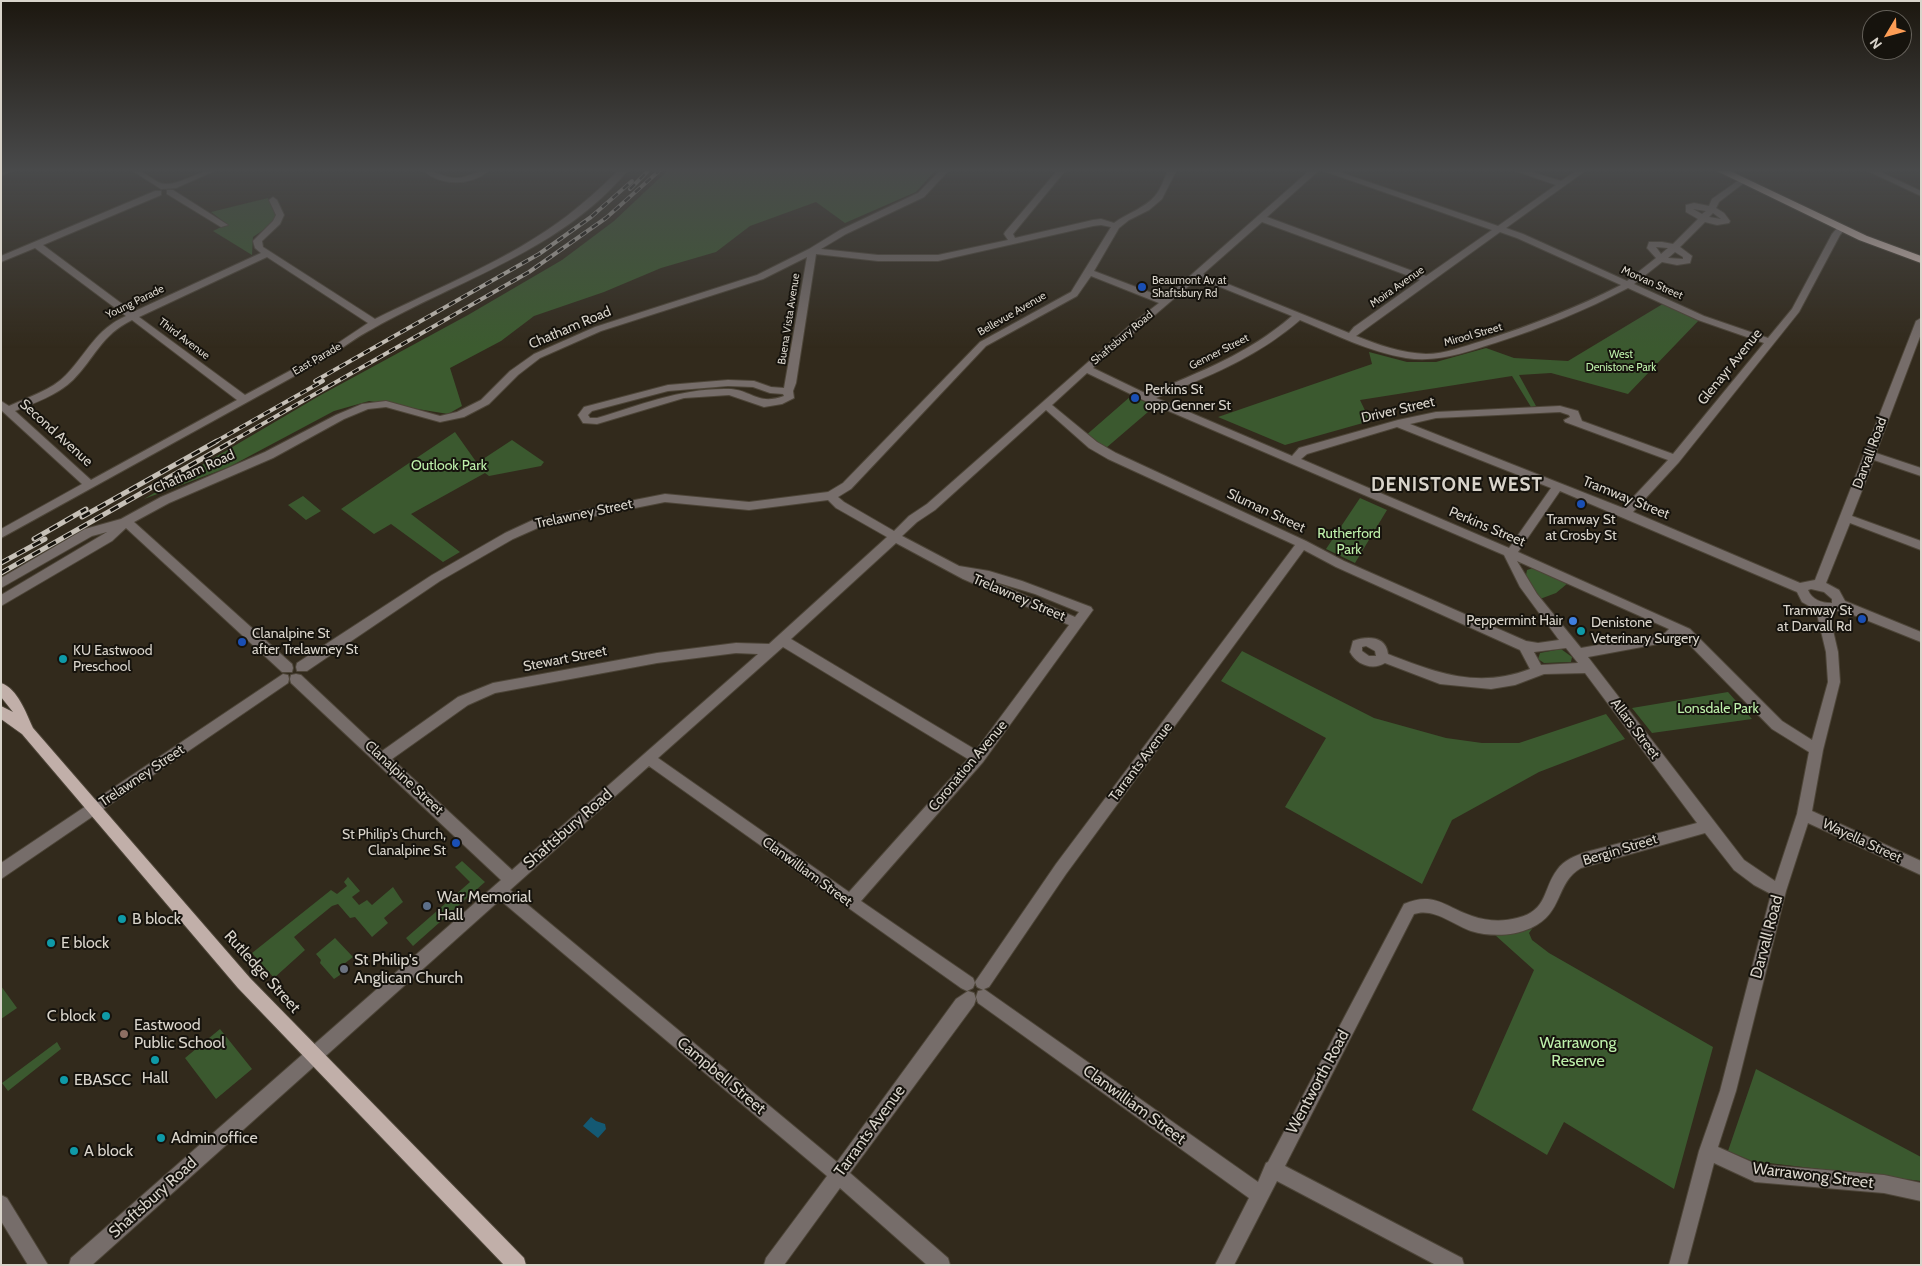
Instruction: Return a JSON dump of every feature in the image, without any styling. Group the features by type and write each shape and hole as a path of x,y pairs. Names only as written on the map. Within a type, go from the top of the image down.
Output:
{"highway":[{"path":"1847,230 1882,246 1921,260"},
{"path":"1858,230 1921,256"}],"main road":[{"name":"Rutledge Street","path":"1,688 16,705 28,732 244,983 517,1265"},
{"path":"1,711 28,732"}],"street":[{"path":"1,259 68,230"},
{"path":"267,230 257,241 259,248 374,323"},
{"name":"East Parade","path":"1,534 326,355 374,323 491,266 552,230"},
{"name":"Chatham Road","path":"1,601 108,538 126,521 165,500 270,455 340,417 366,406 386,404 440,419 460,415 485,402 522,366 537,356 564,343 598,329 760,277 812,251 847,230"},
{"path":"1011,230 1008,234 1013,242"},
{"path":"812,251 838,252 878,258 938,258 1063,230"},
{"name":"Bellevue Avenue","path":"831,496 847,486 982,344 1074,294 1114,230"},
{"name":"Shaftsbury Road","path":"78,1265 498,890 897,538 920,521 930,507 1132,328 1166,302 1246,230"},
{"path":"1292,230 1426,280"},
{"name":"Moira Avenue","path":"1350,337 1357,329 1497,230"},
{"name":"Morvan Street","path":"1502,230 1520,236 1701,318 1770,342"},
{"name":"Mirool Street","path":"1196,274 1297,317 1380,349 1406,356 1428,357 1453,354 1539,326 1579,310 1628,285 1674,248 1691,230"},
{"name":"Glenayr Avenue","path":"1625,513 1675,459 1796,310 1836,234 1840,230"},
{"name":"Third Avenue","path":"36,244 244,400"},
{"path":"1652,244 1666,245 1674,248 1688,256 1687,261 1672,262 1662,258 1653,252 1651,248 1652,244"},
{"name":"Buena Vista Avenue","path":"788,391 791,383 812,251"},
{"name":"Young Parade","path":"5,407 60,385 69,378 104,332 133,316 266,254"},
{"path":"1088,272 1166,302"},
{"name":"Genner Street","path":"1147,398 1231,363 1281,331 1297,317"},
{"name":"Darvall Road","path":"1819,585 1847,518 1869,455 1921,321"},
{"name":"Perkins Street","path":"1086,369 1147,398 1510,553 1677,628 1689,636 1776,725 1816,750"},
{"path":"728,382 754,384 770,390 788,391 789,398 764,404 730,392 683,395 596,421 587,421 583,415 588,409 668,388 728,382"},
{"name":"Sluman Street","path":"1046,405 1093,445 1136,468 1302,544 1340,564 1524,646 1538,648 1568,643"},
{"name":"Second Avenue","path":"5,407 90,484"},
{"name":"Driver Street","path":"1293,461 1303,451 1398,423 1436,416 1546,412 1675,459"},
{"path":"1436,416 1430,429 1436,439"},
{"name":"Tramway Street","path":"1398,423 1625,513 1802,589"},
{"path":"1869,455 1921,472"},
{"path":"1510,553 1558,486"},
{"name":"Trelawney Street","path":"1,872 292,673 436,578 509,536 537,523 665,498 749,506 831,496 840,505 955,570 1078,623"},
{"path":"1847,518 1921,546"},
{"path":"1,584 86,542 101,530 126,521"},
{"name":"Clanalpine Street","path":"126,521 292,673 511,879"},
{"name":"Tarrants Avenue","path":"773,1265 962,1004 975,990 1061,869 1302,544"},
{"name":"Allars Street","path":"1510,553 1509,556 1517,576 1538,607 1589,668 1708,826 1744,869 1779,891"},
{"path":"1839,604 1833,608 1821,607 1806,598 1802,589 1806,585 1819,585 1834,593 1839,604 1921,637"},
{"name":"Darvall Road","path":"1678,1265 1708,1151 1728,1091 1779,891 1804,814 1816,750 1834,682 1832,652 1821,607"},
{"name":"Coronation Avenue","path":"850,902 978,758 1078,623"},
{"path":"1578,654 1663,638 1669,636 1677,628"},
{"name":"Stewart Street","path":"383,758 463,702 493,688 657,658 777,645 978,758"},
{"path":"1524,646 1538,671"},
{"path":"1382,657 1429,676 1451,681 1491,684 1516,680 1543,669 1589,668"},
{"name":"Clanwilliam Street","path":"648,758 1259,1194"},
{"name":"Wayella Street","path":"1804,814 1921,868"},
{"name":"Bergin Street","path":"1417,904 1428,904 1475,925 1517,925 1533,920 1545,910 1552,899 1560,877 1574,864 1595,856 1708,826"},
{"name":"Campbell Street","path":"498,890 839,1175 941,1265"},
{"name":"Wentworth Road","path":"1224,1265 1259,1194 1404,917 1409,908 1417,904"},
{"name":"Warrawong Street","path":"1708,1151 1755,1173 1884,1184 1921,1192"},
{"path":"1272,1169 1455,1265"},
{"path":"1,1204 39,1265"}],"green space":[{"path":"263,230 253,237 252,255 213,231"},
{"path":"602,230 745,230 716,252 661,268 604,292 534,316 501,341 450,368 462,406 448,414 369,401 334,411 229,467 144,499 319,396 468,315 562,260"},
{"name":"West Denistone Park","path":"1666,302 1701,318 1628,394 1551,373 1519,375 1536,406 1531,407 1512,376 1360,400 1370,421 1285,445 1218,417 1372,364 1369,352 1407,362 1436,362 1486,348 1514,358 1568,361"},
{"path":"1131,396 1155,406 1106,448 1084,437"},
{"name":"Outlook Park","path":"455,432 477,463 512,440 544,462 541,466 489,476 485,473 411,514 460,552 443,562 391,524 374,534 341,509"},
{"path":"303,496 321,511 306,520 288,505"},
{"name":"Rutherford Park","path":"1360,498 1387,510 1355,563 1326,549"},
{"path":"1533,568 1568,583 1556,593 1540,599 1526,575 1527,570"},
{"path":"1561,649 1572,657 1571,662 1544,663 1538,659 1540,653"},
{"path":"1242,651 1374,718 1446,738 1482,743 1519,743 1606,714 1625,739 1539,772 1452,820 1422,884 1285,807 1326,738 1221,681"},
{"name":"Lonsdale Park","path":"1728,692 1752,719 1652,733 1632,708"},
{"path":"462,861 485,882 413,946 406,938 470,882 455,867"},
{"path":"348,877 360,891 352,897 359,905 367,900 372,905 393,887 403,902 384,918 388,923 372,937 355,917 350,918 338,904 332,906 294,937 305,950 274,978 252,953 331,890 337,894 347,886 344,882"},
{"name":"Warrawong Reserve","path":"1532,929 1529,933 1532,940 1549,953 1713,1047 1674,1189 1564,1122 1547,1155 1472,1110 1534,970 1495,935"},
{"path":"335,938 353,957 340,967 340,975 334,979 320,963 321,960 316,954"},
{"path":"1,986 17,1008 1,1019"},
{"path":"220,1029 252,1069 216,1099 185,1058"},
{"path":"57,1042 61,1049 8,1091 2,1083"},
{"path":"1756,1069 1921,1157 1921,1181 1752,1161 1728,1151"}],"water":[{"path":"591,1117 605,1124 606,1129 598,1138 583,1126"}],"railway":[{"path":"315,381 539,254 573,230"},
{"path":"231,442 529,272 589,230"},
{"path":"215,442 323,381"},
{"path":"82,517 217,441"},
{"path":"1,573 233,441"},
{"path":"34,539 86,509"},
{"path":"1,563 45,539"}],"place":[{"name":"Beaumont Av at Shaftsbury Rd","path":"1142,287"},
{"name":"Perkins St opp Genner St","path":"1135,398"},
{"name":"Tramway St at Crosby St","path":"1581,504"},
{"name":"Tramway St at Darvall Rd","path":"1862,619"},
{"name":"Peppermint Hair","path":"1573,621"},
{"name":"Denistone Veterinary Surgery","path":"1581,631"},
{"name":"Clanalpine St after Trelawney St","path":"242,642"},
{"name":"KU Eastwood Preschool","path":"63,659"},
{"name":"St Philip's Church, Clanalpine St","path":"456,843"},
{"name":"War Memorial Hall","path":"427,906"},
{"name":"B block","path":"122,919"},
{"name":"E block","path":"51,943"},
{"name":"St Philip's Anglican Church","path":"344,969"},
{"name":"C block","path":"106,1016"},
{"name":"Eastwood Public School","path":"124,1034"},
{"name":"Hall","path":"155,1060"},
{"name":"EBASCC","path":"64,1080"},
{"name":"Admin office","path":"161,1138"},
{"name":"A block","path":"74,1151"}],"district":[{"name":"DENISTONE WEST","path":"1457,485"}]}
